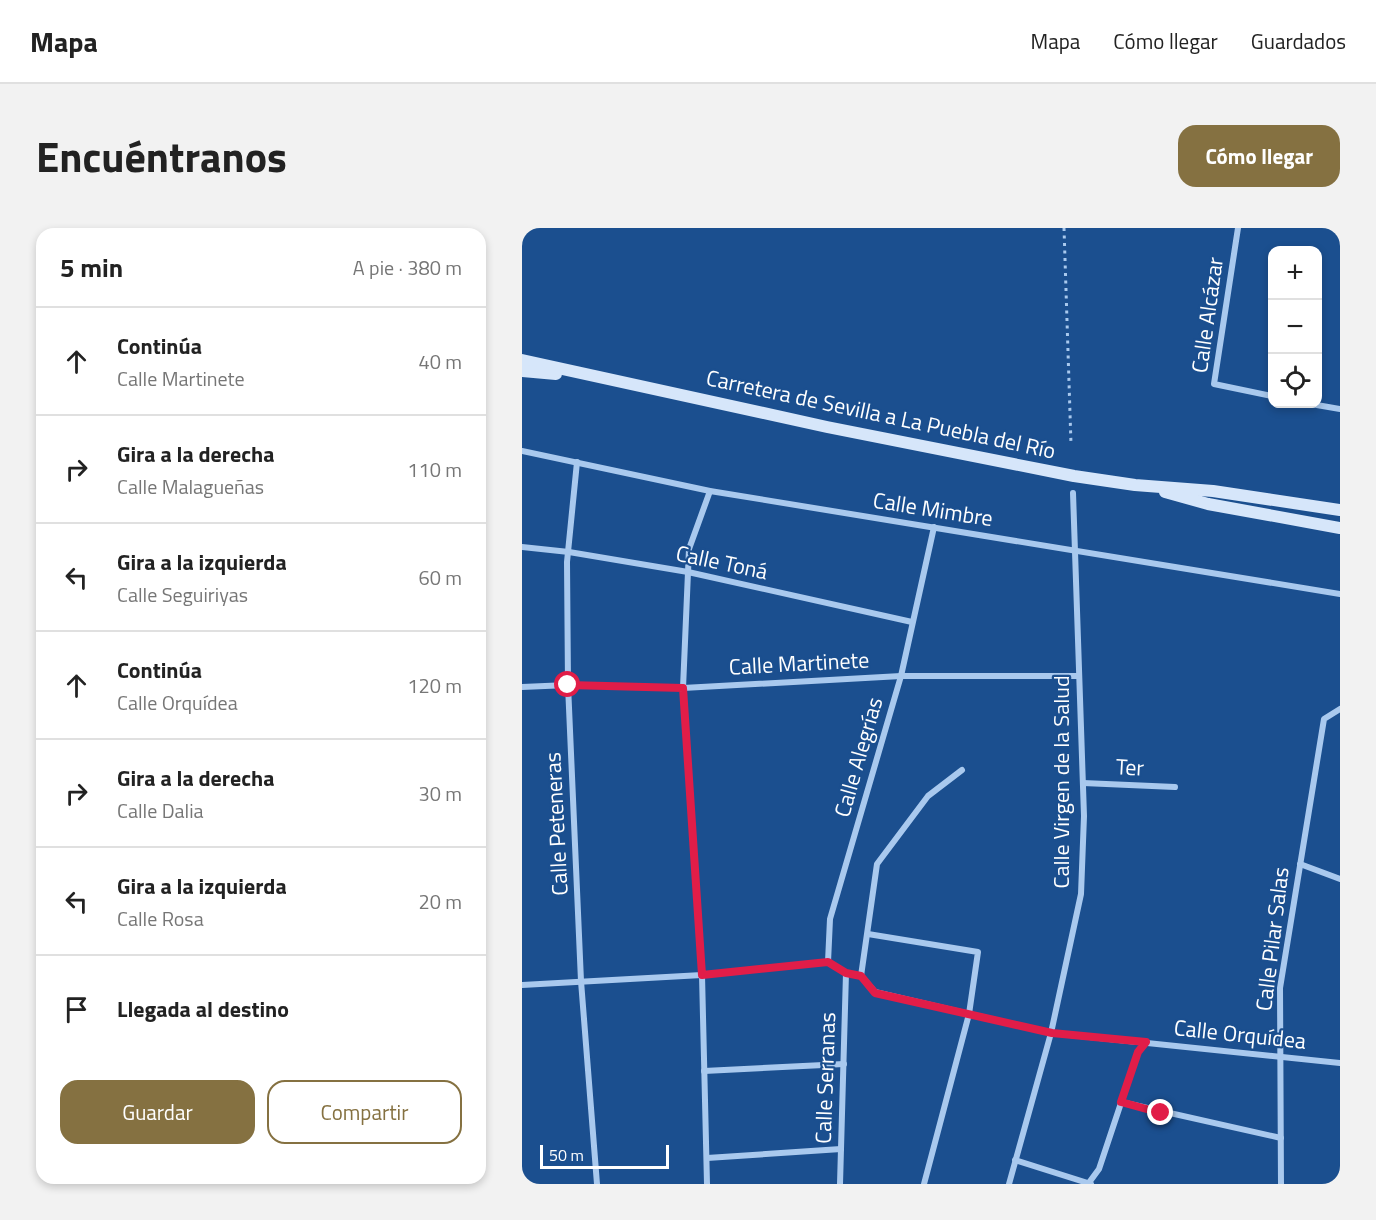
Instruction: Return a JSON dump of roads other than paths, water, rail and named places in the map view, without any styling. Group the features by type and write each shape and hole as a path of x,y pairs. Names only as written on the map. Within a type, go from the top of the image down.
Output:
{"main road":[{"path":"522,360 620,380"},
{"path":"522,371 620,380"},
{"name":"Carretera de Sevilla a La Puebla del Río","path":"620,380 821,426 1074,476 1213,491 1340,510"},
{"name":"Carretera de Sevilla a La Puebla del Río","path":"1135,484 1208,504 1340,528"}],"street":[{"name":"Calle Alcázar","path":"1238,228 1214,384 1268,395"},
{"path":"1322,406 1340,409"},
{"name":"Calle Mimbre","path":"522,451 710,491 1340,594"},
{"name":"Calle Peteneras","path":"577,462 569,552 568,685 581,981 597,1184"},
{"path":"707,1184 702,975 683,688 689,549 710,491"},
{"name":"Calle Virgen de la Salud","path":"1008,1184 1052,1033 1081,894 1083,783 1072,493"},
{"name":"Calle Alegrías","path":"828,962 830,919 901,676 934,527"},
{"name":"Calle Toná","path":"522,547 569,552 688,572 912,622"},
{"name":"Calle Martinete","path":"522,687 568,685 683,688 901,676 1078,676"},
{"name":"Calle Pilar Salas","path":"1281,1184 1280,988 1324,719 1340,709"},
{"path":"522,985 702,975 828,962 846,973 861,976 877,864 928,796 962,770"},
{"name":"Ter","path":"1083,783 1175,787"},
{"path":"1300,864 1340,879"},
{"path":"868,934 978,952 969,1014 924,1184"},
{"name":"Calle Serranas","path":"840,1184 846,973"},
{"name":"Calle Orquídea","path":"861,976 875,993 1052,1033 1340,1064"},
{"path":"1015,1160 1089,1184 1099,1170 1138,1052 1146,1042"},
{"path":"704,1071 844,1064"},
{"path":"1121,1102 1281,1138"},
{"path":"707,1158 841,1149"}]}
